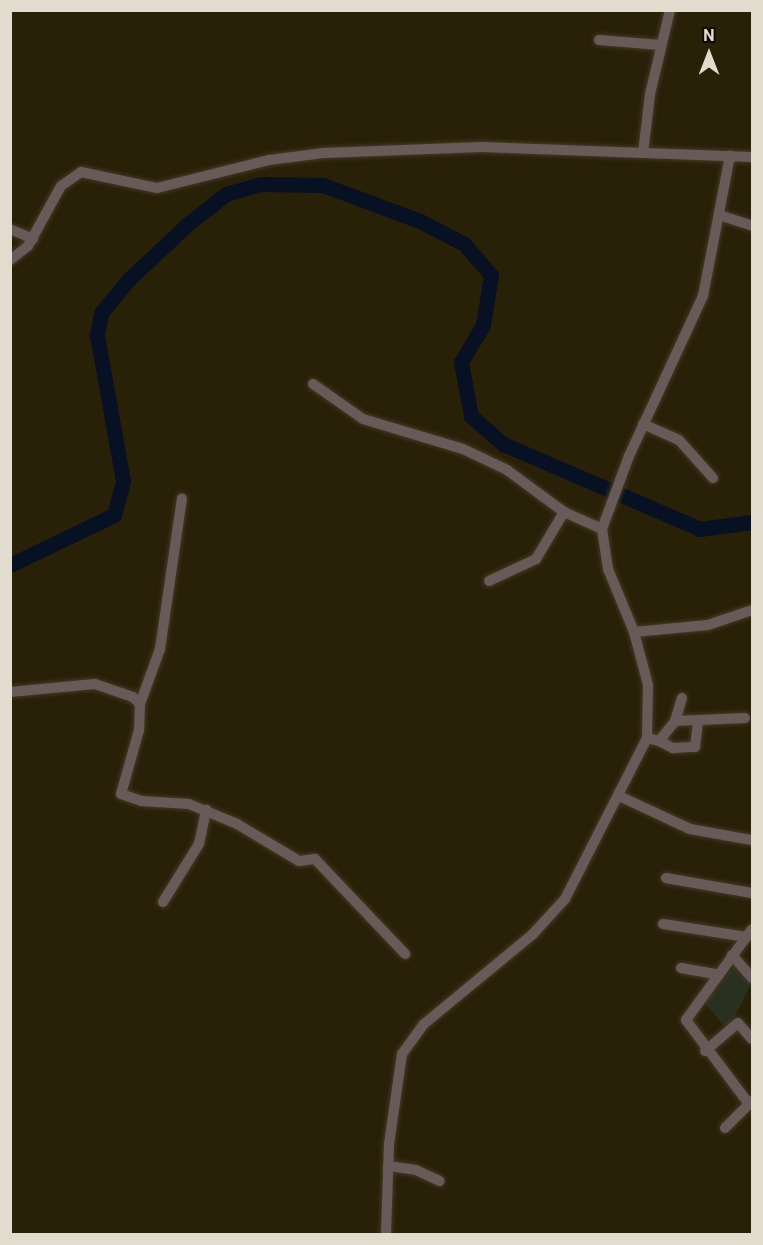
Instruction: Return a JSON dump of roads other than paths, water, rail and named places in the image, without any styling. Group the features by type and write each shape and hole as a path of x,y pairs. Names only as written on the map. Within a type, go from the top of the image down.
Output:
{"street":[{"path":"643,153 661,45 670,10"},
{"path":"599,40 661,45"},
{"path":"10,260 33,239 61,186 81,172 158,188 269,160 324,153 449,147 753,157"},
{"path":"386,1234 388,1166 398,1069 410,1042 551,917 619,796 647,738 650,698 634,632 608,569 602,529 608,507 629,456 703,296 730,156"},
{"path":"719,215 753,226"},
{"path":"12,230 33,239"},
{"path":"313,384 363,418 463,449 507,470 564,512 602,529"},
{"path":"643,424 680,440 713,478"},
{"path":"182,499 160,649 140,704 136,748 121,794 206,810 296,860 315,859 405,954"},
{"path":"489,581 536,559 564,512"},
{"path":"634,632 708,625 753,610"},
{"path":"10,692 95,684 134,697 140,704"},
{"path":"659,741 675,721 682,698"},
{"path":"675,721 745,718"},
{"path":"647,738 673,748 695,747 698,721"},
{"path":"619,796 690,830 753,840"},
{"path":"163,902 199,844 206,810"},
{"path":"666,878 753,893"},
{"path":"663,924 750,933"},
{"path":"725,1128 751,1102 705,1051 686,1020 716,974 750,933"},
{"path":"732,955 753,978"},
{"path":"681,968 716,974"},
{"path":"705,1051 738,1023 753,1039"},
{"path":"388,1166 416,1170 440,1181"}],"waterway":[{"path":"10,565 114,515 123,481 97,335 101,313 128,280 189,223 226,194 260,184 323,185 420,221 464,244 491,275 483,325 461,362 471,416 503,444 700,529 752,522"}]}
